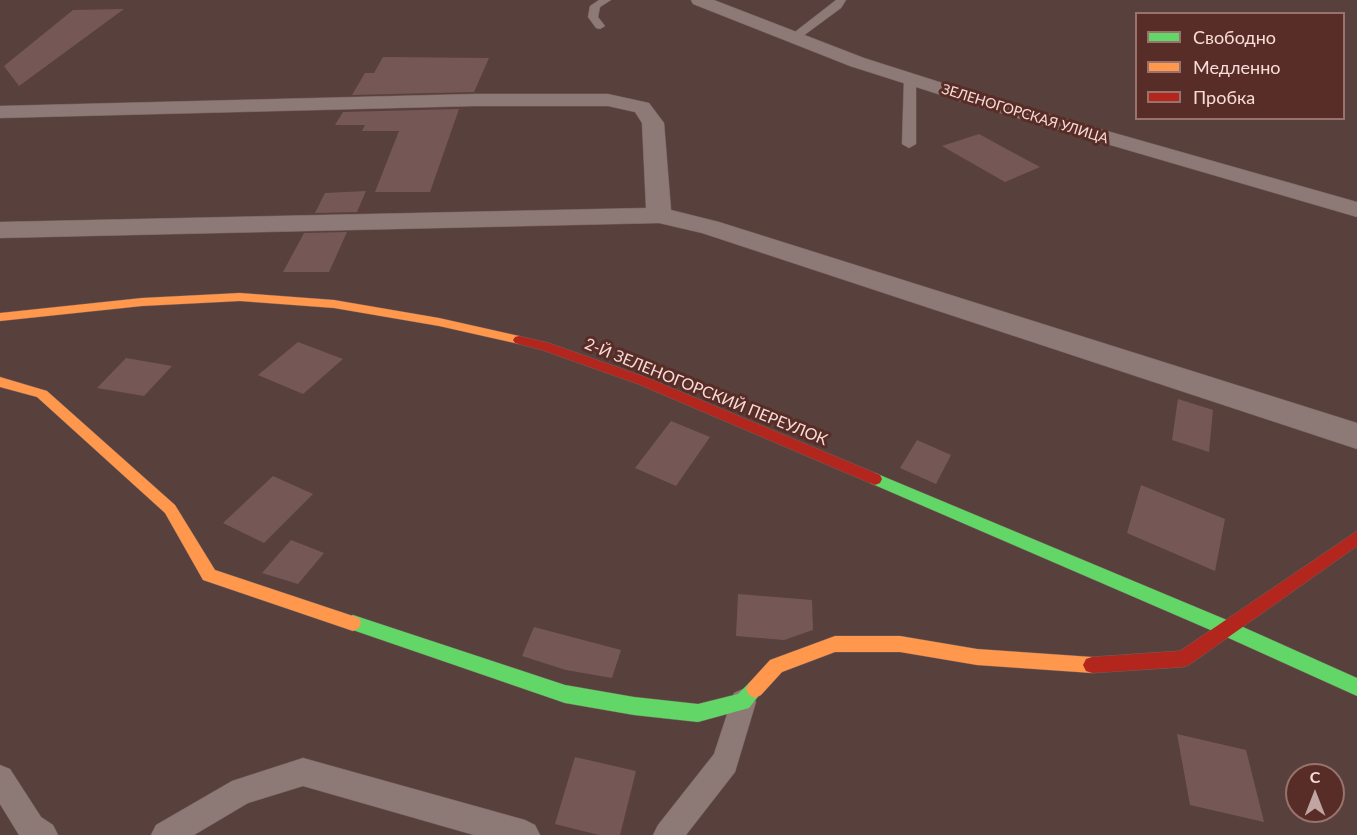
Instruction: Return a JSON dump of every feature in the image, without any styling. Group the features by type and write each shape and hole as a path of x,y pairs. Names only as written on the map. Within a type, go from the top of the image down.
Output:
{"street":[{"name":"ЗЕЛЕНОГОРСКАЯ УЛИЦА","path":"699,0 857,62 910,79 1128,145 1357,210"},
{"path":"0,112 475,100 608,100 642,108 653,123 659,215"},
{"path":"0,230 659,215 722,231 1357,436"},
{"name":"2-Й ЗЕЛЕНОГОРСКИЙ ПЕРЕУЛОК","path":"0,317 142,302 240,297 334,304 440,322 545,346 644,381 1228,629 1357,687"},
{"path":"0,382 42,394 170,509 209,575 565,694 634,706 699,713 742,702 776,666 836,644 900,644 977,657 1083,666 1183,659 1357,538"}],"lane":[{"path":"600,26 593,17 595,6 606,0"},
{"path":"795,37 837,6 841,0"},
{"path":"909,144 910,79"},
{"path":"668,835 724,762 742,702"},
{"path":"166,835 242,791 303,772 525,835"},
{"path":"0,779 31,827 43,835"}],"building":[{"path":"124,9 19,86 4,66 73,10"},
{"path":"383,57 489,58 474,92 352,95 365,73 374,73"},
{"path":"459,109 430,192 375,192 399,131 362,131 365,125 335,125 343,112"},
{"path":"979,134 1040,167 1005,182 942,146"},
{"path":"366,191 357,212 315,213 325,193"},
{"path":"347,232 329,272 283,272 304,233"},
{"path":"298,342 343,359 303,394 258,375"},
{"path":"126,358 172,366 144,396 97,388"},
{"path":"1178,399 1213,410 1209,452 1172,440"},
{"path":"671,421 710,437 676,486 635,468"},
{"path":"917,440 951,455 936,484 900,468"},
{"path":"273,476 313,494 264,543 223,523"},
{"path":"1141,485 1225,519 1215,571 1127,533"},
{"path":"291,540 324,553 298,584 262,573"},
{"path":"738,594 812,600 813,630 784,640 736,636"},
{"path":"534,627 621,650 612,678 566,670 522,656"},
{"path":"1177,734 1246,750 1264,822 1190,805"},
{"path":"575,757 636,771 620,835 599,835 555,824"}],"traffic: fast":[{"path":"875,479 1228,629 1357,687"},
{"path":"353,623 565,694 634,706 698,713 743,702 755,689"}],"traffic: slow":[{"path":"0,317 142,302 240,297 334,304 439,322 519,340"},
{"path":"0,382 42,394 170,509 209,575 353,623"},
{"path":"755,689 776,666 835,644 900,644 977,657 1092,665"}],"traffic: jam":[{"path":"519,340 545,346 643,381 875,479"},
{"path":"1092,665 1183,659 1357,538"}]}
